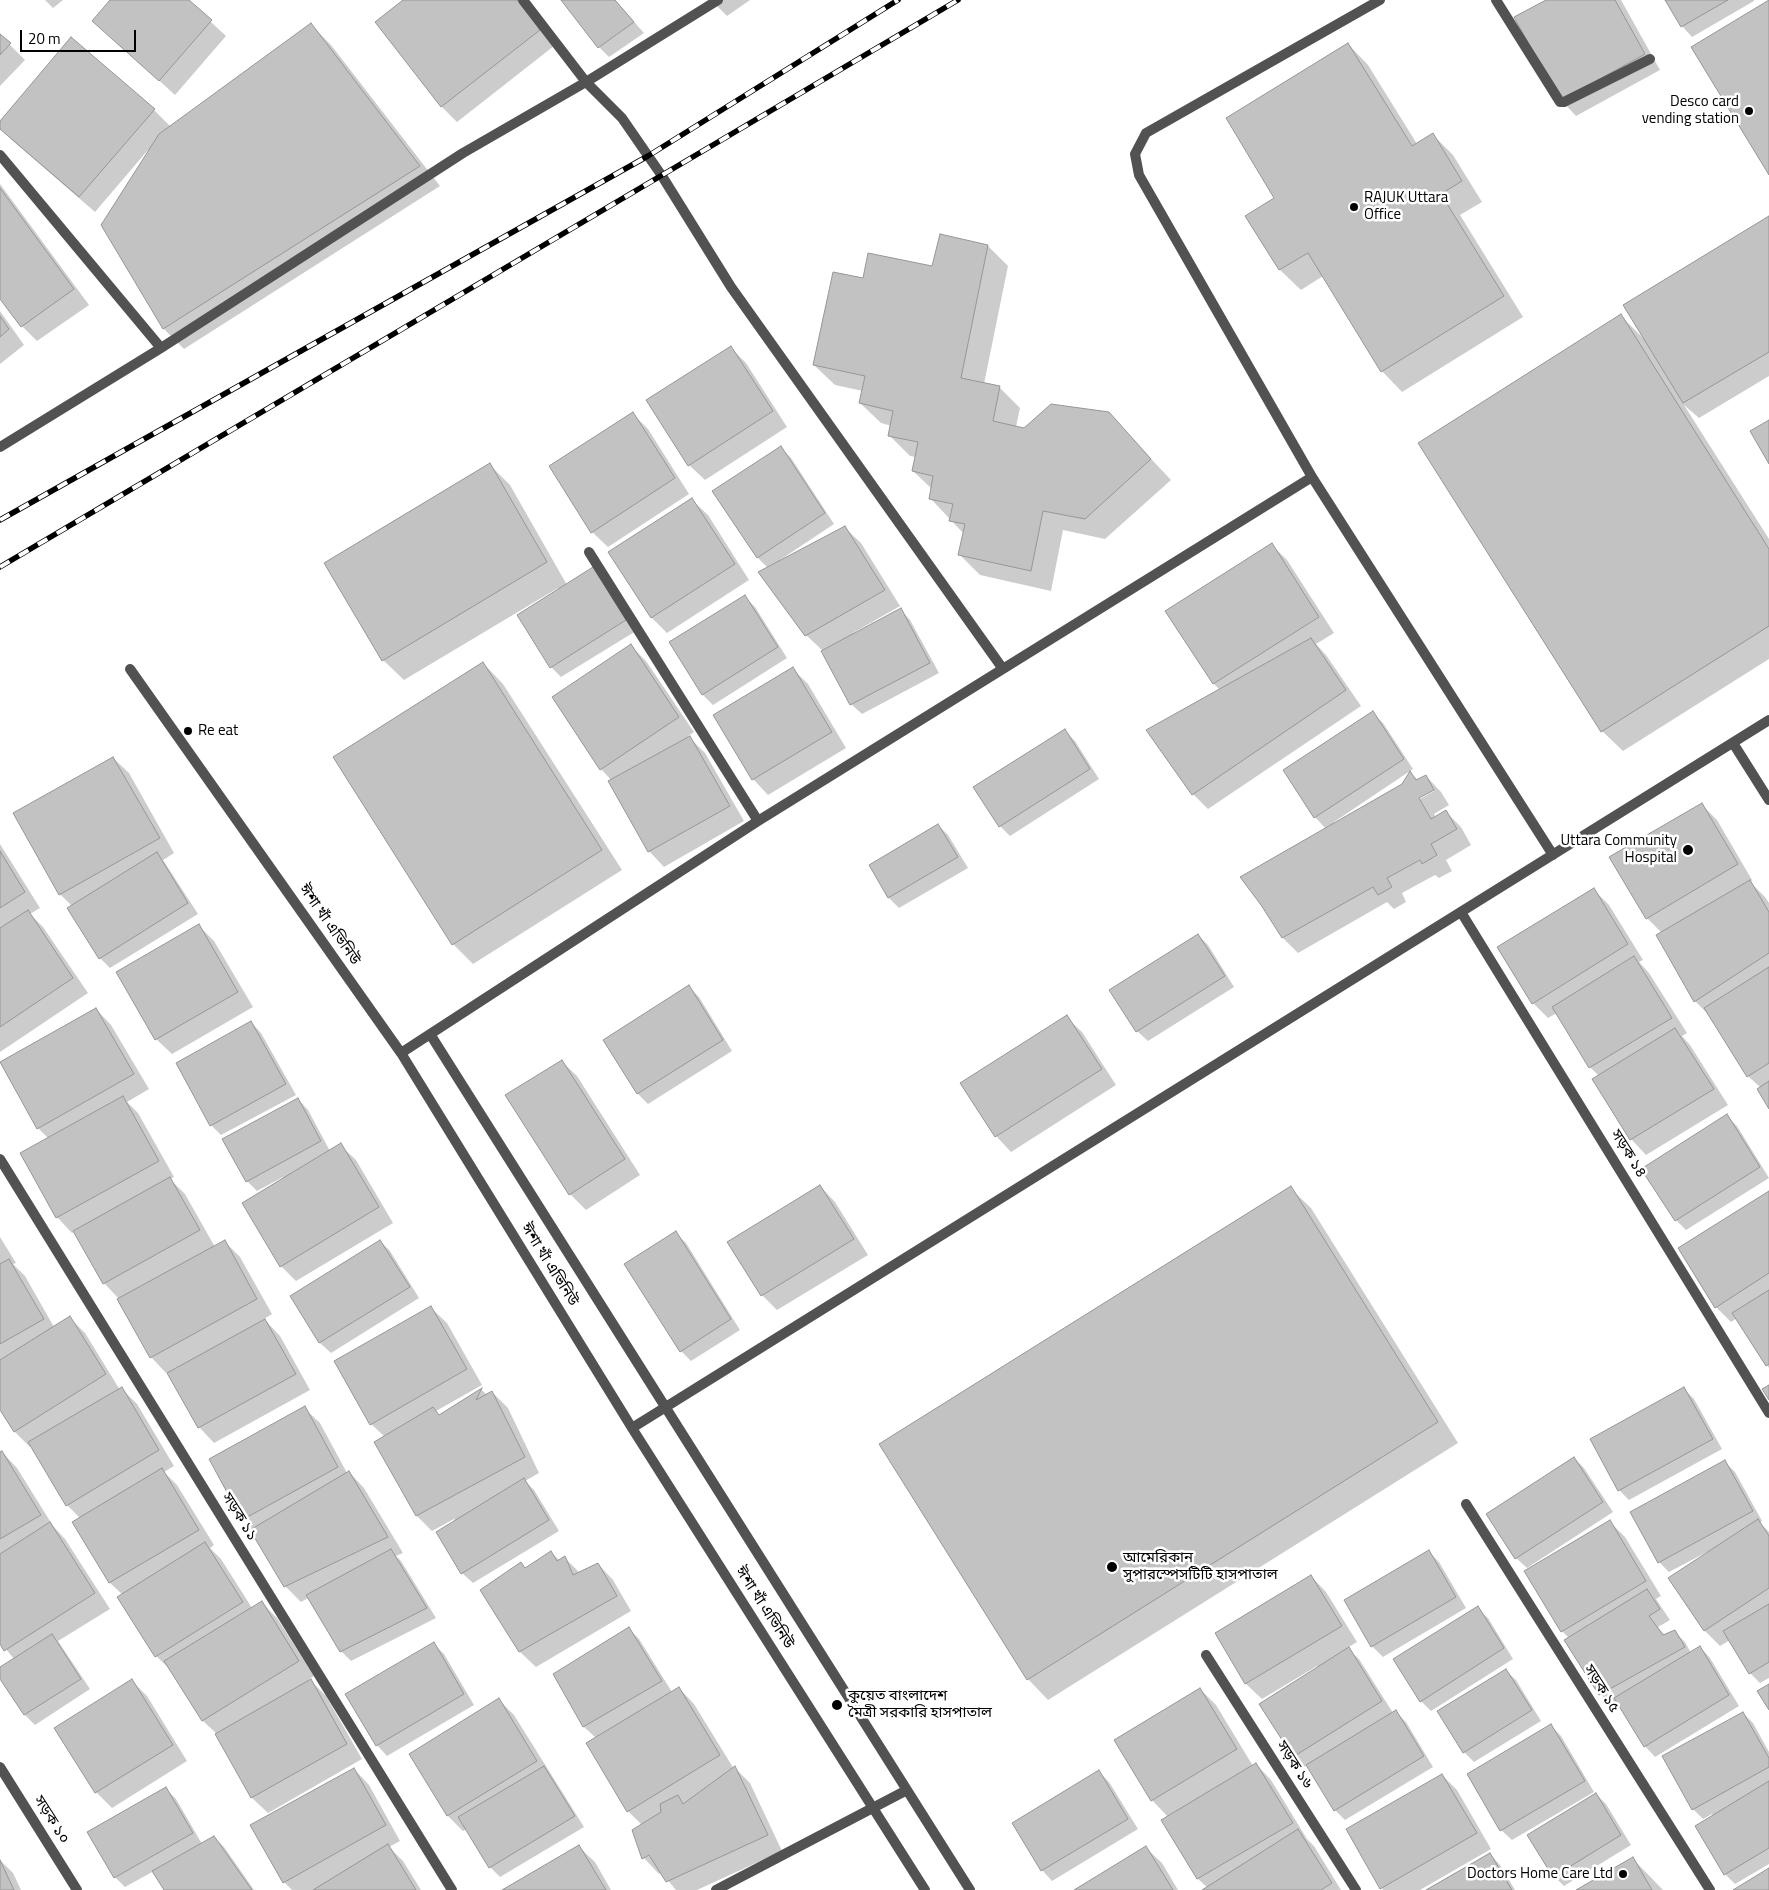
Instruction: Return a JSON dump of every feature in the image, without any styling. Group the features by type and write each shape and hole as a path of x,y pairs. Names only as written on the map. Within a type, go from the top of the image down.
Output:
{"street":[{"path":"523,0 586,82 622,118 731,287 1004,669"},
{"path":"0,447 161,348 463,153 586,82 718,0"},
{"path":"1380,0 1146,133 1135,154 1139,175 1312,478 1553,855"},
{"path":"1496,0 1560,102 1564,102 1650,58"},
{"path":"0,155 161,348"},
{"path":"401,1053 758,821 1312,478"},
{"path":"589,552 758,821"},
{"name":"ঈশা খাঁ এভিনিউ","path":"130,669 401,1053 632,1428 925,1890"},
{"path":"632,1428 1769,720"},
{"path":"1733,743 1769,800"},
{"name":"সড়ক ১৪","path":"1461,912 1769,1413"},
{"path":"430,1034 970,1890"},
{"name":"সড়ক ১১","path":"0,1159 452,1890"},
{"name":"সড়ক ১৫","path":"1466,1504 1710,1890"},
{"name":"সড়ক ১৬","path":"1206,1655 1356,1890"},
{"name":"সড়ক ১০","path":"0,1767 77,1890"},
{"path":"716,1890 907,1790"}],"building":[{"path":"110,0 189,0 212,20 159,81 92,21"},
{"path":"403,0 517,0 540,30 441,107 375,22"},
{"path":"561,0 615,0 634,22 598,48"},
{"path":"1546,0 1615,0 1645,54 1560,101 1514,17"},
{"path":"1665,0 1728,0 1681,27"},
{"name":"Desco card vending station","path":"1769,0 1769,175 1691,47"},
{"path":"311,23 420,166 163,329 101,225 159,134"},
{"path":"0,34 11,43 0,55"},
{"path":"71,37 155,109 79,197 0,129 0,121"},
{"name":"RAJUK Uttara Office","path":"1348,43 1412,146 1433,133 1462,181 1441,194 1504,296 1381,372 1308,253 1279,270 1245,216 1274,198 1226,118"},
{"path":"0,188 74,289 21,327 0,299"},
{"path":"1769,216 1769,352 1683,403 1623,305"},
{"path":"940,234 988,245 961,378 1000,386 993,421 1024,428 1051,404 1109,412 1151,459 1085,519 1043,511 1031,571 958,555 965,524 949,521 953,504 929,499 933,476 912,471 918,442 888,436 893,411 859,403 865,376 813,365 833,272 863,278 868,253 932,266"},
{"path":"1621,314 1769,549 1769,626 1601,732 1418,443"},
{"path":"0,316 9,329 0,337"},
{"path":"731,346 773,411 688,466 646,400"},
{"path":"633,412 675,478 591,533 549,466"},
{"path":"1769,420 1769,464 1750,431"},
{"path":"781,446 825,513 757,558 712,491"},
{"path":"490,463 547,562 382,661 324,563"},
{"path":"692,498 735,564 651,618 608,552"},
{"path":"845,526 885,590 805,636 758,572"},
{"path":"1272,543 1319,617 1213,684 1165,611"},
{"path":"593,567 626,620 550,668 517,615"},
{"path":"745,595 778,647 702,695 669,642"},
{"path":"901,608 930,663 850,705 821,651"},
{"path":"1311,638 1346,690 1192,795 1146,730"},
{"path":"631,644 679,717 600,770 552,697"},
{"path":"483,662 602,850 452,945 333,757"},
{"path":"793,667 832,732 752,780 713,715"},
{"path":"1373,711 1404,759 1314,818 1283,770"},
{"path":"1065,729 1090,769 999,827 973,787"},
{"path":"690,736 730,806 648,852 608,781"},
{"path":"113,757 160,838 59,895 13,813"},
{"path":"1410,771 1416,780 1426,775 1434,790 1419,798 1431,819 1446,810 1457,829 1431,844 1437,855 1422,864 1420,860 1387,878 1392,887 1378,895 1373,887 1282,938 1240,877 1402,784"},
{"path":"1702,803 1738,864 1646,919 1609,857"},
{"path":"938,824 958,857 888,898 869,865"},
{"path":"0,851 25,892 0,908"},
{"path":"157,852 188,903 99,959 67,908"},
{"path":"1750,880 1769,912 1769,953 1694,1002 1656,935"},
{"path":"1594,888 1628,944 1532,1004 1497,947"},
{"path":"28,910 73,978 0,1027 0,928"},
{"path":"199,924 238,992 155,1040 116,972"},
{"path":"1198,934 1225,976 1136,1032 1109,990"},
{"path":"1634,956 1672,1018 1589,1068 1552,1007"},
{"path":"1769,967 1769,1063 1747,1077 1704,1008"},
{"path":"689,985 723,1040 637,1094 603,1040"},
{"path":"96,1008 134,1074 37,1129 0,1062"},
{"path":"1067,1015 1102,1069 995,1137 960,1083"},
{"path":"251,1021 286,1084 210,1126 176,1063"},
{"path":"1675,1028 1714,1089 1630,1140 1592,1079"},
{"path":"562,1060 625,1159 569,1195 505,1095"},
{"path":"1769,1081 1769,1109 1757,1089"},
{"path":"123,1096 159,1161 56,1218 20,1153"},
{"path":"298,1098 321,1141 246,1182 222,1139"},
{"path":"1727,1114 1760,1167 1675,1221 1641,1169"},
{"path":"341,1143 379,1207 280,1267 242,1203"},
{"path":"170,1177 200,1230 103,1284 73,1231"},
{"path":"820,1185 854,1239 761,1296 727,1242"},
{"path":"1291,1186 1438,1422 1027,1680 879,1444"},
{"path":"1769,1191 1769,1273 1715,1308 1678,1248"},
{"path":"676,1231 731,1319 680,1352 624,1264"},
{"path":"225,1240 257,1299 150,1358 117,1299"},
{"path":"380,1240 410,1287 319,1343 290,1296"},
{"path":"9,1259 44,1319 0,1344 0,1264"},
{"path":"1769,1290 1769,1364 1766,1366 1732,1313"},
{"path":"431,1306 467,1369 370,1425 334,1361"},
{"path":"70,1316 106,1374 14,1432 0,1410 0,1360"},
{"path":"265,1319 296,1374 198,1428 167,1373"},
{"path":"1769,1385 1769,1400 1762,1389"},
{"path":"122,1387 159,1450 66,1506 28,1442"},
{"path":"1684,1387 1713,1439 1618,1491 1590,1439"},
{"path":"482,1388 476,1400 492,1391 525,1457 416,1516 374,1442 433,1407 439,1415"},
{"path":"305,1406 338,1467 242,1520 209,1459"},
{"path":"2,1451 41,1515 0,1539 0,1452"},
{"path":"1574,1457 1603,1502 1515,1559 1486,1514"},
{"path":"1725,1460 1753,1511 1658,1563 1630,1512"},
{"path":"162,1468 199,1530 109,1583 72,1522"},
{"path":"349,1471 388,1537 284,1587 250,1530"},
{"path":"524,1478 549,1520 461,1574 436,1532"},
{"path":"1758,1519 1769,1536 1769,1588 1704,1631 1668,1578"},
{"path":"1610,1520 1646,1581 1561,1632 1524,1571"},
{"path":"50,1522 95,1593 4,1651 0,1644 0,1554"},
{"path":"205,1542 243,1602 155,1657 117,1597"},
{"path":"391,1549 427,1608 340,1652 306,1595"},
{"path":"1429,1550 1456,1597 1371,1647 1344,1600"},
{"path":"551,1551 557,1561 565,1556 573,1575 598,1563 617,1596 519,1652 480,1590 521,1562 525,1568"},
{"path":"1311,1575 1342,1626 1245,1684 1215,1633"},
{"path":"1647,1589 1660,1609 1649,1616 1663,1635 1675,1630 1685,1647 1599,1695 1564,1640"},
{"path":"262,1601 299,1661 202,1721 164,1661"},
{"path":"1769,1604 1769,1662 1749,1674 1723,1631"},
{"path":"1478,1606 1504,1648 1420,1702 1393,1659"},
{"path":"629,1627 662,1681 583,1727 553,1674"},
{"path":"52,1634 81,1679 24,1715 0,1679 0,1667"},
{"path":"434,1642 464,1694 376,1746 345,1694"},
{"path":"1700,1646 1729,1695 1644,1747 1614,1698"},
{"path":"1349,1647 1382,1701 1293,1757 1259,1704"},
{"path":"1506,1669 1532,1710 1463,1753 1437,1711"},
{"path":"132,1679 173,1745 95,1793 54,1728"},
{"path":"311,1679 347,1744 251,1798 215,1734"},
{"path":"1769,1684 1769,1710 1757,1691"},
{"path":"679,1687 720,1755 627,1812 586,1743"},
{"path":"1200,1688 1237,1749 1151,1801 1114,1740"},
{"path":"499,1698 537,1761 447,1816 409,1754"},
{"path":"1396,1710 1424,1756 1334,1811 1306,1765"},
{"path":"1743,1712 1769,1758 1769,1767 1692,1810 1662,1756"},
{"path":"1551,1724 1585,1781 1500,1831 1467,1774"},
{"path":"1256,1763 1293,1823 1197,1879 1161,1820"},
{"path":"544,1766 575,1816 489,1868 458,1817"},
{"path":"735,1766 768,1835 666,1882 649,1855 642,1859 632,1830 661,1812 660,1804 678,1795 683,1804"},
{"path":"354,1768 386,1825 283,1883 250,1825"},
{"path":"1099,1770 1128,1819 1041,1871 1012,1823"},
{"path":"1442,1774 1477,1833 1380,1889 1346,1829"},
{"path":"1769,1781 1769,1848 1724,1875 1695,1826"},
{"path":"166,1787 193,1833 114,1878 87,1832"},
{"path":"1596,1793 1621,1835 1553,1877 1527,1835"},
{"path":"1298,1829 1332,1883 1321,1890 1202,1890"},
{"path":"214,1836 252,1890 164,1890 152,1871"},
{"path":"388,1844 416,1890 313,1890"},
{"path":"579,1845 606,1890 502,1890"},
{"path":"1146,1846 1173,1890 1074,1890"},
{"path":"1490,1853 1512,1890 1426,1890"},
{"name":"Doctors Home Care Ltd","path":"1633,1857 1652,1890 1576,1890"},
{"path":"0,1860 14,1890 0,1890"},
{"path":"1769,1868 1769,1890 1733,1890"}],"railway":[{"path":"0,520 648,156 898,0"},
{"path":"0,567 958,0"}],"place":[{"name":"Desco card vending station","path":"1749,111"},
{"name":"RAJUK Uttara Office","path":"1354,207"},
{"name":"Re eat","path":"188,731"},
{"name":"Uttara Community Hospital","path":"1688,850"},
{"name":"আমেরিকান সুপারস্পেসটিটি হাসপাতাল","path":"1112,1567"},
{"name":"কুয়েত বাংলাদেশ মৈত্রী সরকারি হাসপাতাল","path":"837,1705"},
{"name":"Doctors Home Care Ltd","path":"1623,1874"}]}
